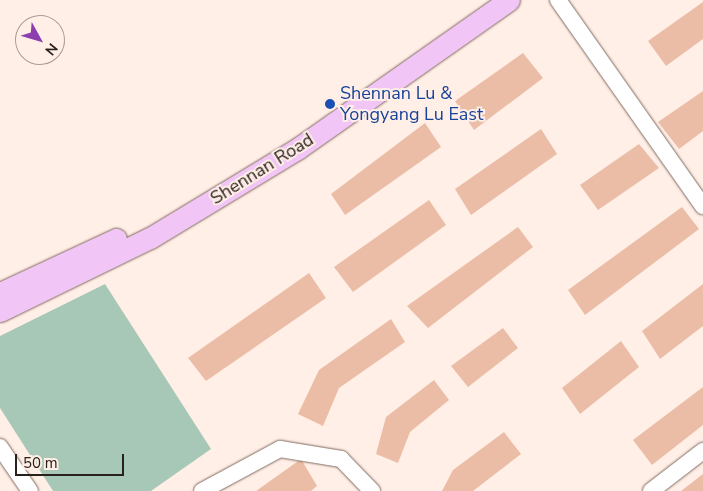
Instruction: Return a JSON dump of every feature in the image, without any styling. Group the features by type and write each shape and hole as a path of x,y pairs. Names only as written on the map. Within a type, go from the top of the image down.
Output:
{"main road":[{"name":"Shennan Road","path":"0,293 142,226 287,140 485,0"},
{"name":"Shennan Road","path":"0,311 150,238 297,149 509,0"}],"street":[{"path":"558,0 703,206"},
{"path":"0,447 30,491"},
{"path":"202,491 280,449 341,459 372,491"},
{"path":"651,491 703,451"}],"green space":[{"path":"105,284 211,449 151,491 53,491 0,408 0,336"}],"building":[{"path":"703,2 703,39 666,66 648,41"},
{"path":"523,53 543,78 474,130 455,101"},
{"path":"703,91 703,131 679,149 658,122"},
{"path":"425,123 441,147 345,215 331,194"},
{"path":"541,129 557,154 471,215 455,189"},
{"path":"639,144 659,168 598,210 580,185"},
{"path":"429,200 446,225 353,292 334,267"},
{"path":"682,207 699,229 585,315 568,290"},
{"path":"518,227 533,247 428,328 407,306"},
{"path":"309,273 326,298 206,381 188,358"},
{"path":"703,284 703,326 660,359 642,331"},
{"path":"391,319 405,342 339,388 323,426 298,414 319,370"},
{"path":"503,328 518,348 468,387 451,366"},
{"path":"621,341 639,367 580,414 562,388"},
{"path":"434,380 449,400 410,432 398,463 376,454 386,417"},
{"path":"703,387 703,425 652,465 633,440"},
{"path":"504,432 521,454 473,491 442,491 453,470"},
{"path":"301,459 317,486 311,491 256,491"},
{"path":"703,474 703,491 681,491"}],"place":[{"name":"Shennan Lu & Yongyang Lu East","path":"330,104"}]}
